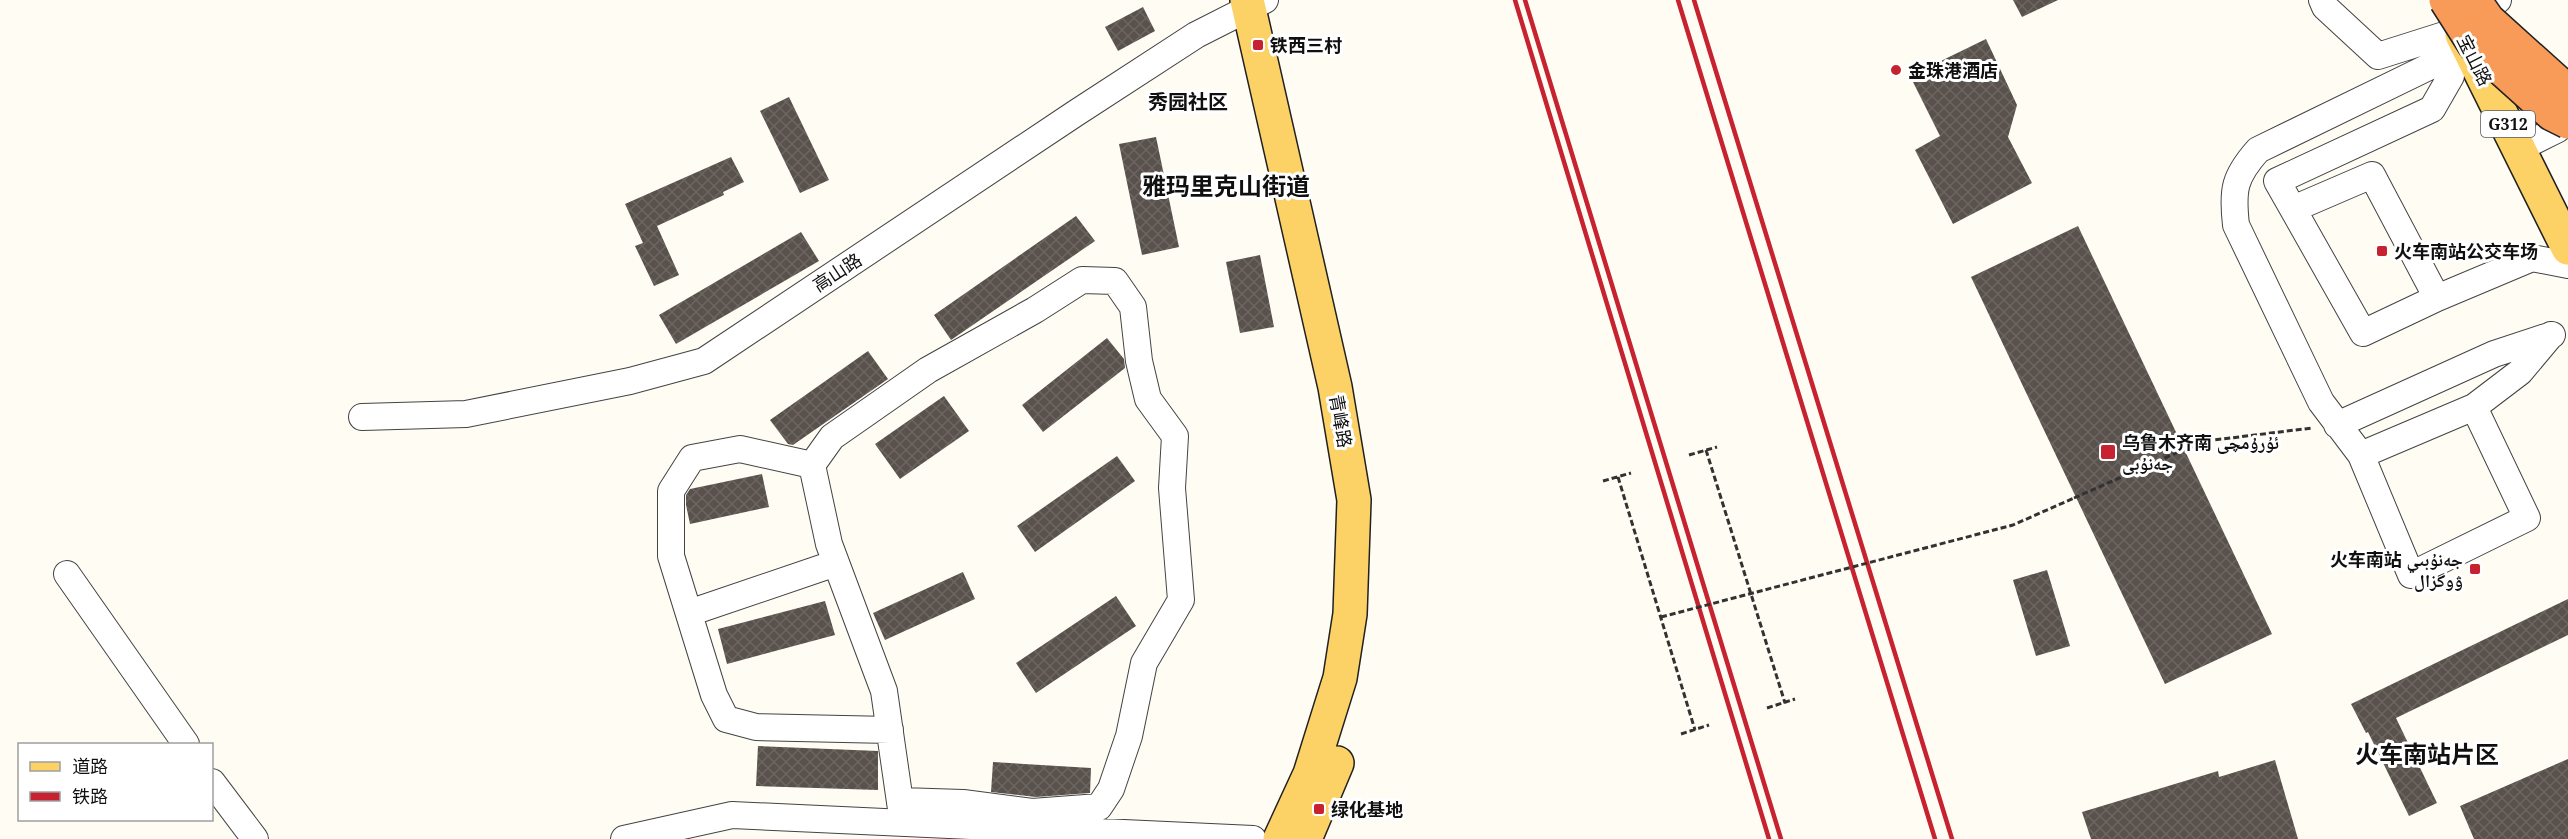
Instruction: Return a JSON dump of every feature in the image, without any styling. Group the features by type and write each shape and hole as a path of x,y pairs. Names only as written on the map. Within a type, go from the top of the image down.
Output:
{"highway":[{"path":"2447,0 2474,44 2563,125"},
{"path":"2474,0 2488,20 2568,92"}],"main road":[{"name":"宝山路","path":"2447,0 2455,43 2520,148 2568,248"},
{"name":"青峰路","path":"1258,2 1335,387 1354,500 1350,614 1340,678 1310,774 1280,839"},
{"name":"青峰路","path":"1258,2 1357,378 1372,470 1375,509 1376,555 1372,615 1363,674 1348,733 1305,839"}],"street":[{"path":"2322,0 2325,7 2378,56 2455,43"},
{"path":"2474,407 2527,518 2411,575 2361,455 2321,402 2236,225 2232,197 2240,171 2258,150 2455,43 2498,0"},
{"name":"高山路","path":"362,417 466,414 630,381 704,361 1076,113 1197,35 1258,2"},
{"path":"2455,43 2451,76 2432,109 2277,181 2363,333 2437,298 2532,258 2568,265"},
{"path":"2520,148 2563,125"},
{"path":"2293,209 2372,175 2437,298"},
{"path":"1082,280 1115,281 1133,308 1139,361 1148,399 1175,436 1172,488 1180,600 1144,663 1129,736 1112,789 1099,807 1032,812 963,803 902,812 884,691 829,544 812,465 832,437 927,370 1035,310 1082,280"},
{"path":"2337,425 2494,354 2559,334"},
{"path":"2361,455 2474,407 2520,372 2559,334"},
{"path":"812,465 740,449 693,458 670,491 670,556 714,695 726,719 756,727 890,729"},
{"path":"688,613 836,563"},
{"path":"67,574 185,743"},
{"path":"213,783 255,839"},
{"path":"624,839 732,815 902,812 1253,839"}],"path":[{"path":"1661,617 2013,525 2185,449 2205,443 2337,425"},
{"path":"1689,455 1717,447"},
{"path":"1706,450 1785,703"},
{"path":"1603,481 1631,472"},
{"path":"1618,477 1695,729"},
{"path":"1767,708 1795,699"},
{"path":"1681,734 1709,725"}],"building":[{"path":"2013,0 2058,0 2022,17"},
{"path":"1143,7 1155,31 1118,51 1105,27"},
{"path":"1986,39 2017,105 2008,137 2032,183 1953,224 1915,150 1940,136 1910,76"},
{"path":"789,97 829,180 800,193 760,111"},
{"path":"1156,137 1179,247 1142,255 1119,144"},
{"path":"731,157 744,182 723,192 724,195 657,226 679,275 654,286 635,246 643,243 625,204"},
{"path":"1076,216 1095,241 951,340 934,315"},
{"path":"2078,226 2272,634 2165,684 1971,277"},
{"path":"801,232 819,261 676,344 659,315"},
{"path":"1260,255 1274,327 1240,333 1226,262"},
{"path":"1107,338 1124,359 1125,368 1043,432 1022,405"},
{"path":"868,351 888,379 793,445 788,444 770,420"},
{"path":"944,396 969,431 900,479 875,444"},
{"path":"1117,456 1135,481 1035,552 1017,526"},
{"path":"762,474 769,507 690,524 686,495 690,489"},
{"path":"2047,570 2070,646 2036,656 2013,580"},
{"path":"963,572 975,599 885,640 873,613"},
{"path":"1116,596 1136,626 1036,693 1016,663"},
{"path":"2568,599 2568,635 2396,718 2437,803 2409,816 2368,732 2366,733 2351,704"},
{"path":"825,601 835,635 727,664 718,629"},
{"path":"758,746 878,751 878,790 756,786"},
{"path":"2568,759 2568,839 2474,839 2460,806"},
{"path":"2275,760 2298,839 2091,839 2082,812 2218,771 2219,777"},
{"path":"993,762 1091,768 1090,793 1036,797 991,792"}],"railway":[{"path":"1515,0 1769,839"},
{"path":"1525,0 1781,839"},
{"path":"1678,0 1935,839"},
{"path":"1694,0 1952,839"}],"place":[{"name":"铁西三村","path":"1258,45"},
{"name":"金珠港酒店","path":"1896,70"},
{"name":"火车南站公交车场","path":"2382,251"},
{"name":"乌鲁木齐南 ئۇرۇمچى جەنۇبى","path":"2108,452"},
{"name":"火车南站 جەنۇبىي ۋوگزال","path":"2475,569"},
{"name":"绿化基地","path":"1319,809"}],"district":[{"name":"秀园社区","path":"1188,101"},
{"name":"雅玛里克山街道","path":"1226,185"},
{"name":"火车南站片区","path":"2427,753"}]}
